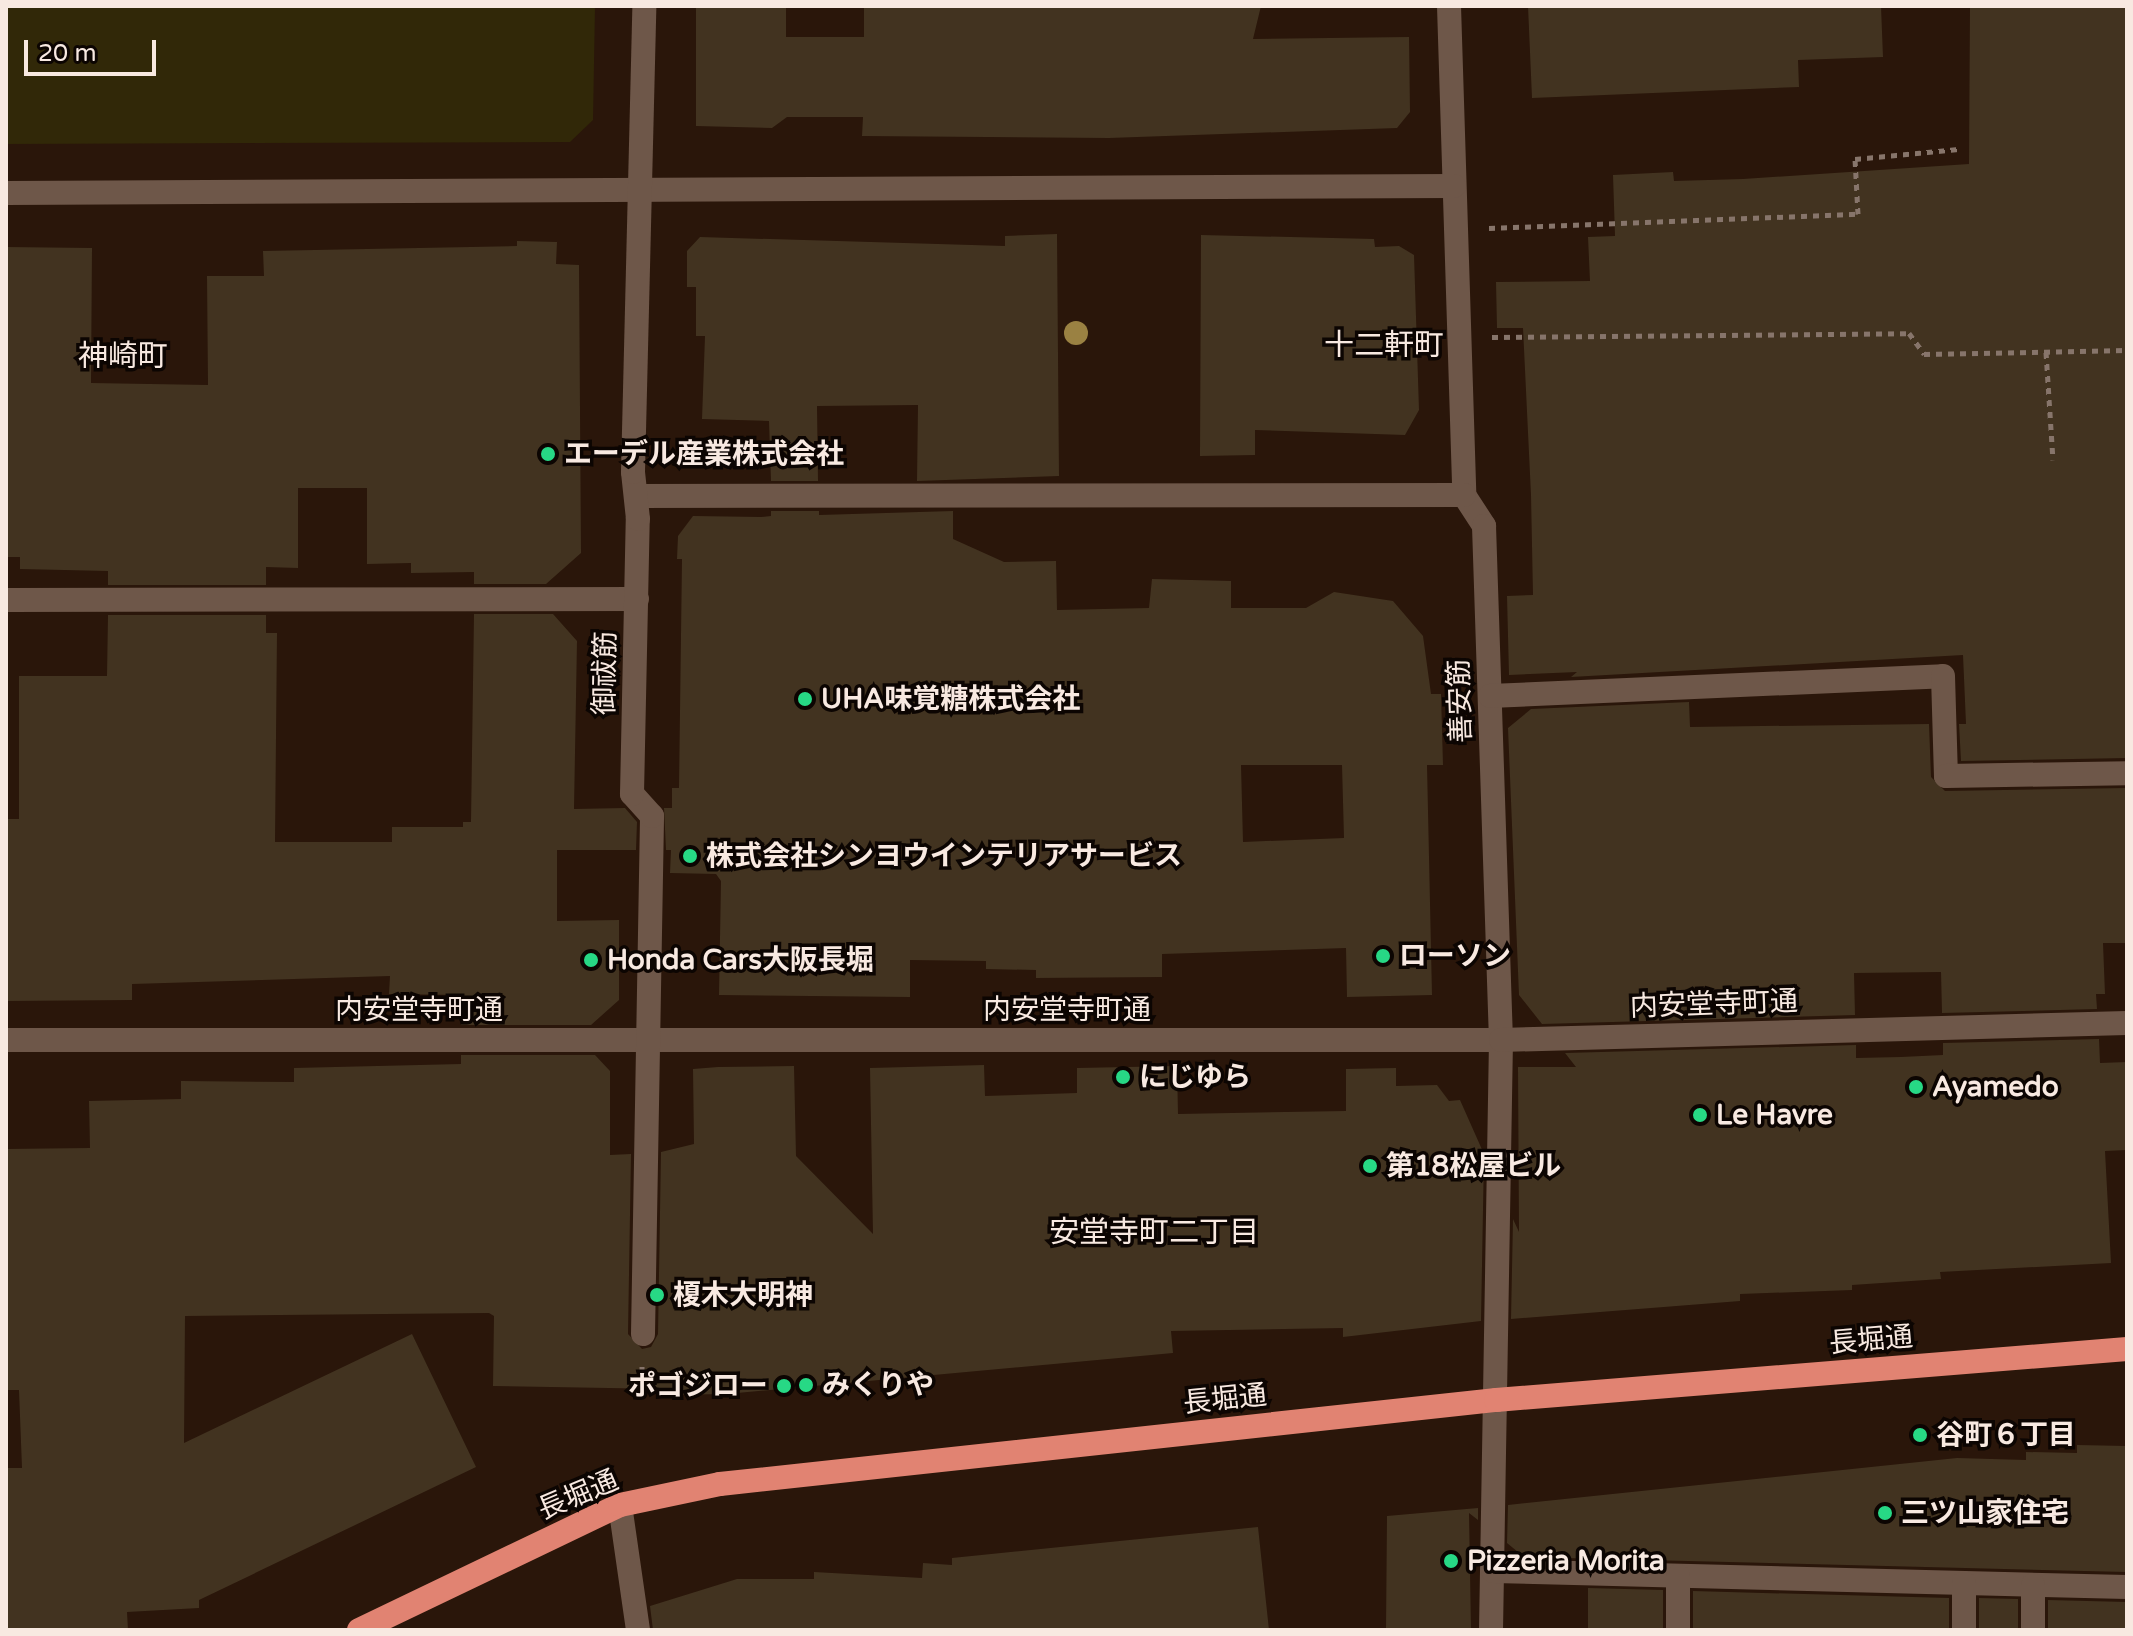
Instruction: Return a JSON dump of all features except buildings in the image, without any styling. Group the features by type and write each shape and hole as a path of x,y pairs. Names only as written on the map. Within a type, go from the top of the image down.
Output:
{"highway":[{"name":"長堀通","path":"359,1630 620,1505 720,1484 1496,1400 2127,1349"}],"street":[{"name":"御祓筋","path":"643,1334 652,816 632,794 644,6"},
{"name":"善安筋","path":"1449,6 1464,495 1484,526 1501,1040 1491,1630"},
{"path":"6,193 1454,186"},
{"path":"636,496 1464,495"},
{"path":"6,600 637,599"},
{"path":"1490,696 1943,676 1946,776 2127,773"},
{"name":"内安堂寺町通","path":"6,1040 1501,1040 2127,1023"},
{"path":"620,1505 638,1630"},
{"path":"1493,1571 2127,1587"},
{"path":"1678,1576 1678,1630"},
{"path":"1964,1583 1964,1630"},
{"path":"2033,1585 2033,1630"}],"path":[{"path":"1484,229 1858,214 1855,159 1959,149"},
{"path":"1487,337 1909,333 1924,354 2127,350"},
{"path":"2046,352 2053,460"}],"shaded area":[{"path":"6,6 595,6 593,120 570,142 6,144"}],"place":[{"name":"エーデル産業株式会社","path":"548,454"},
{"name":"UHA味覚糖株式会社","path":"805,699"},
{"name":"株式会社シンヨウインテリアサービス","path":"690,856"},
{"name":"ローソン","path":"1383,956"},
{"name":"Honda Cars大阪長堀","path":"591,960"},
{"name":"にじゆら","path":"1123,1077"},
{"name":"Ayamedo","path":"1916,1087"},
{"name":"Le Havre","path":"1700,1115"},
{"name":"第18松屋ビル","path":"1370,1166"},
{"name":"榎木大明神","path":"657,1295"},
{"name":"みくりや","path":"806,1385"},
{"name":"ポゴジロー","path":"784,1386"},
{"name":"谷町６丁目","path":"1920,1435"},
{"name":"三ツ山家住宅","path":"1885,1513"},
{"name":"Pizzeria Morita","path":"1451,1561"}],"district":[{"name":"十二軒町","path":"1384,346"},
{"name":"神崎町","path":"123,357"},
{"name":"安堂寺町二丁目","path":"1154,1233"}]}
